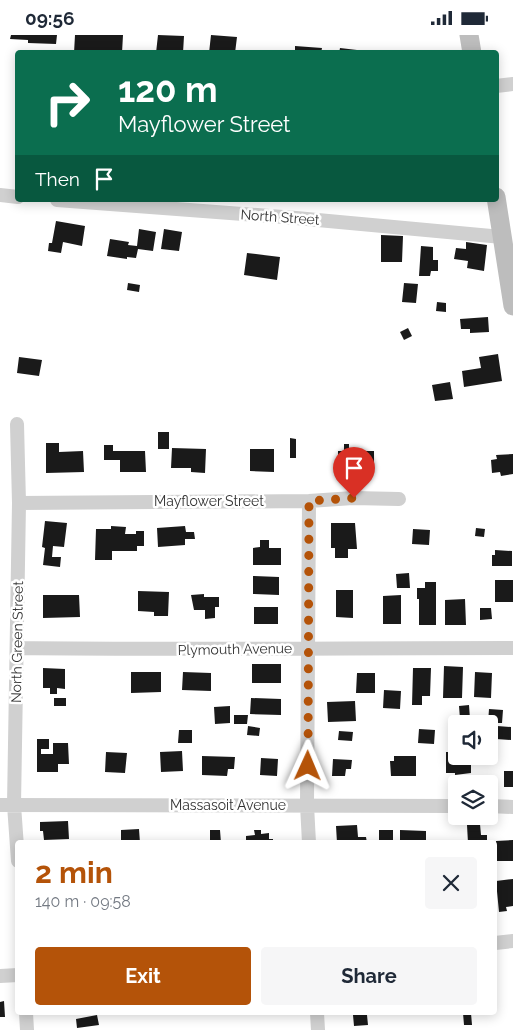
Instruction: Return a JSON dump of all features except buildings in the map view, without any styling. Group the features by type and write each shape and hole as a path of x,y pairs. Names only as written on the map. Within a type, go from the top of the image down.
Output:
{"main road":[{"path":"469,35 472,50"},
{"path":"497,202 513,307"}],"street":[{"path":"499,86 513,84"},
{"path":"0,195 15,197"},
{"name":"North Street","path":"84,202 296,218 502,237"},
{"name":"North Green Street","path":"16,840 14,805 19,503 17,424"},
{"name":"Mayflower Street","path":"19,503 399,499"},
{"path":"309,501 307,805 309,840"},
{"name":"Plymouth Avenue","path":"16,648 165,650 513,648"},
{"name":"Massasoit Avenue","path":"0,805 448,806"},
{"path":"498,807 513,807"},
{"path":"497,943 513,941"},
{"path":"0,976 15,975"},
{"path":"26,1015 27,1030"},
{"path":"317,1015 318,1030"}],"route":[{"path":"308,766 309,501 354,498"}]}
